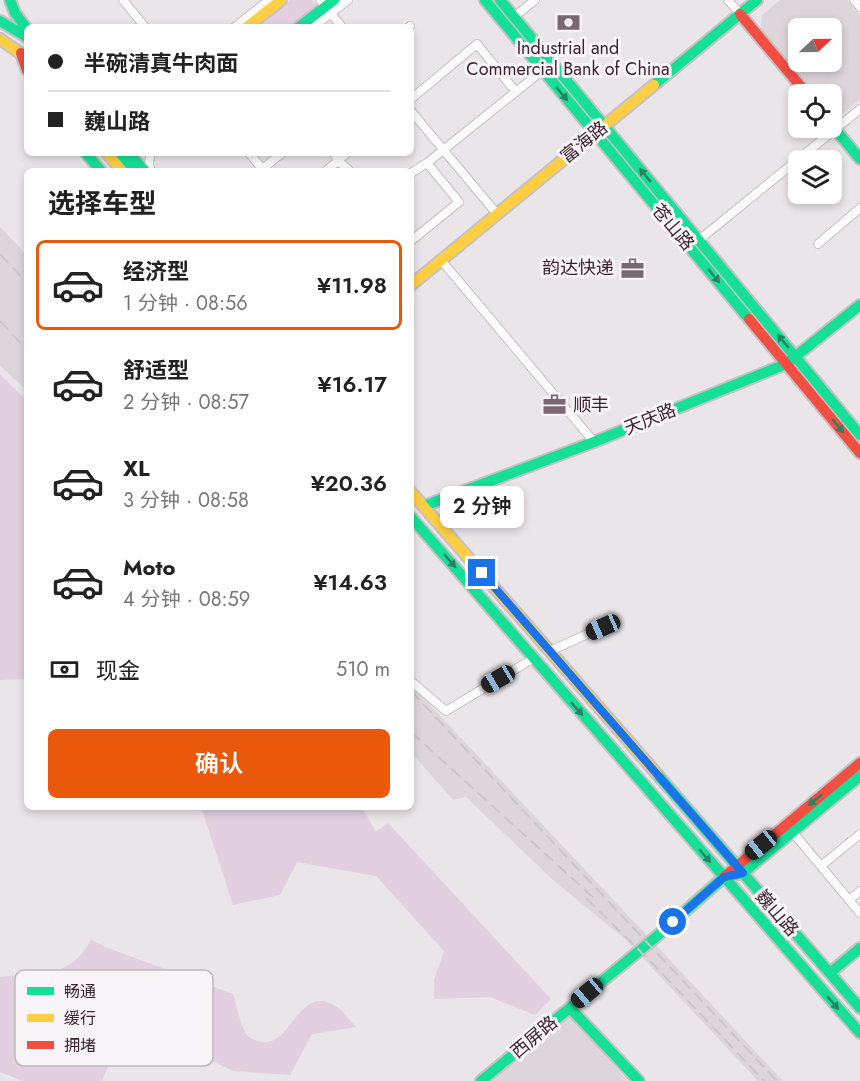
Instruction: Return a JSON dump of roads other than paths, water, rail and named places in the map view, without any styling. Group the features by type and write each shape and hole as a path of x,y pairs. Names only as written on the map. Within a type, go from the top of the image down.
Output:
{"main road":[{"path":"10,0 15,13 24,25"},
{"path":"251,24 281,0"},
{"name":"苍山路","path":"485,0 543,70 600,129 699,240 860,435"},
{"name":"苍山路","path":"500,0 786,364 860,453"},
{"name":"富海路","path":"414,282 757,0"},
{"path":"303,24 327,5"},
{"path":"740,14 799,84"},
{"path":"0,21 24,35"},
{"path":"0,28 24,51"},
{"path":"0,39 24,51"},
{"path":"842,138 860,159"},
{"path":"88,156 98,168"},
{"path":"110,156 120,168"},
{"path":"122,156 132,168"},
{"name":"天庆路","path":"424,506 594,442 786,364 860,305"},
{"name":"巍山路","path":"414,495 860,1008"},
{"name":"巍山路","path":"414,521 860,1033"},
{"path":"534,658 550,651"},
{"name":"西屏路","path":"481,1081 656,937 724,877 739,869 789,828 860,763"},
{"name":"西屏路","path":"789,828 860,776"},
{"path":"830,973 860,948"},
{"path":"570,1008 639,1081"}],"street":[{"path":"123,0 143,24"},
{"path":"239,24 269,0"},
{"path":"315,24 327,5 348,0"},
{"path":"512,15 526,0"},
{"path":"512,15 535,0"},
{"path":"728,0 740,14"},
{"path":"854,0 860,7"},
{"path":"327,5 340,24"},
{"path":"414,96 477,44 516,92"},
{"path":"414,171 543,70"},
{"path":"842,121 860,109"},
{"path":"414,115 497,214"},
{"path":"699,240 820,138"},
{"path":"251,156 260,168"},
{"path":"264,168 278,156"},
{"path":"336,157 347,168"},
{"path":"414,239 459,202 427,163"},
{"path":"818,244 860,208"},
{"path":"441,260 594,442"},
{"path":"550,651 603,627"},
{"path":"414,684 446,711 534,658"},
{"path":"789,828 860,913"},
{"path":"821,866 860,834"},
{"path":"849,900 860,891"}],"railway":[{"path":"0,254 24,280"},
{"path":"0,321 24,347"},
{"path":"414,694 777,1081"},
{"path":"414,735 596,900"},
{"path":"586,898 654,965 764,1081"}],"place":[{"name":"Industrial and Commercial Bank of China","path":"568,22"},
{"name":"韵达快递","path":"632,268"},
{"name":"顺丰","path":"555,405"}]}
